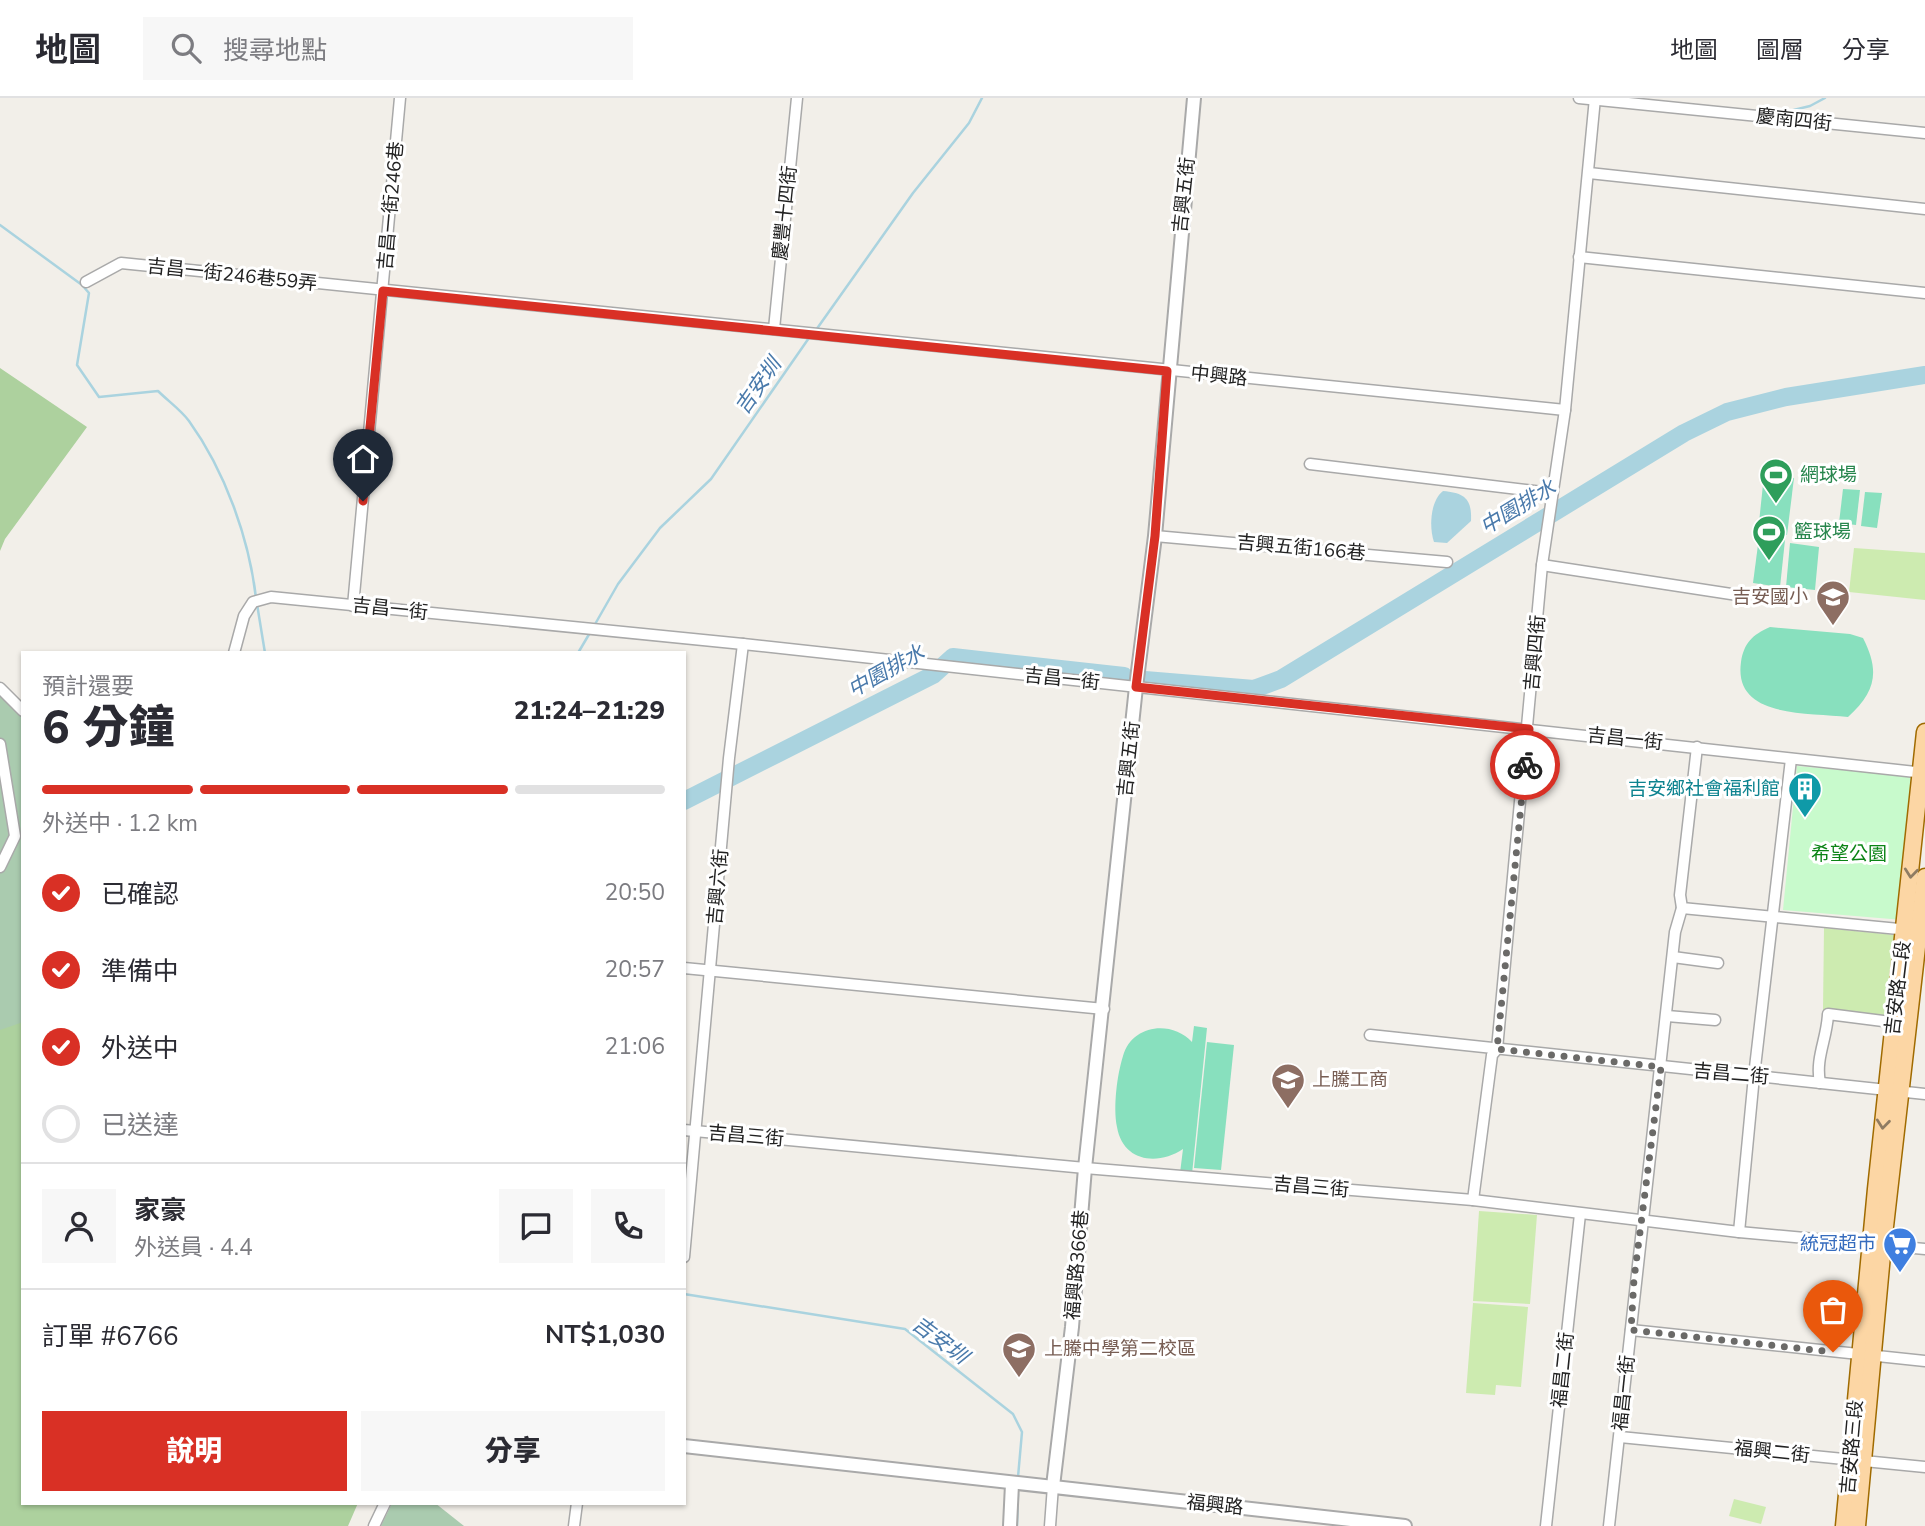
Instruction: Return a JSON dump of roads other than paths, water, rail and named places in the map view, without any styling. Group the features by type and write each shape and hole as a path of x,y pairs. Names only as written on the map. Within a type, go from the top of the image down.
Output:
{"main road":[{"name":"吉安路二段","path":"1877,1243 1913,930 1925,732"},
{"name":"吉安路二段","path":"1913,930 1925,877"},
{"name":"吉安路三段","path":"1857,1526 1858,1460 1877,1243"},
{"name":"吉安路三段","path":"1844,1526 1858,1460"}],"street":[{"name":"吉昌一街246巷","path":"353,606 400,98"},
{"name":"慶豐十四街","path":"774,329 797,98"},
{"name":"吉興五街","path":"1085,1168 1104,1009 1136,687 1155,536 1167,371 1194,98"},
{"name":"慶南四街","path":"1578,98 1925,133"},
{"path":"1310,464 1552,489 1565,410 1595,99"},
{"path":"1589,173 1925,209"},
{"path":"1579,257 1925,293"},
{"name":"吉昌一街246巷59弄","path":"86,282 121,263 383,291"},
{"path":"383,291 774,329"},
{"name":"中興路","path":"774,329 830,337 1565,410"},
{"name":"吉興四街","path":"1474,1200 1492,1055 1497,1049 1529,729 1542,565 1550,522 1552,489"},
{"name":"吉興五街166巷","path":"1155,536 1447,562"},
{"path":"1542,565 1744,596"},
{"name":"吉昌一街","path":"235,651 244,616 253,602 271,597 743,644 1923,774"},
{"name":"吉興六街","path":"686,1235 729,758 743,644"},
{"path":"0,688 21,709"},
{"path":"0,744 15,836 0,867"},
{"name":"福昌一街","path":"1609,1526 1672,957 1682,908 1680,895 1697,747"},
{"path":"1739,1232 1754,1076 1791,759"},
{"path":"1682,908 1913,930"},
{"path":"1672,957 1718,963"},
{"path":"686,968 1104,1009"},
{"path":"1820,1083 1819,1052 1827,1034 1828,1014 1883,1021"},
{"path":"1667,1016 1715,1020"},
{"name":"吉昌二街","path":"1370,1035 1925,1094"},
{"name":"吉昌三街","path":"686,1130 1085,1168 1474,1200 1739,1232 1925,1249"},
{"name":"福興路366巷","path":"1053,1486 1072,1327 1085,1168"},
{"name":"福昌二街","path":"1546,1526 1580,1214"},
{"path":"1631,1330 1925,1361"},
{"name":"福興二街","path":"1620,1437 1925,1467"},
{"name":"福興路","path":"686,1446 1405,1526"},
{"path":"1010,1526 1018,1484"},
{"path":"1050,1526 1053,1486"},
{"path":"374,1526 385,1505"},
{"path":"575,1526 577,1505"}],"water":[{"path":"1443,491 1465,498 1471,513 1471,521 1447,543 1434,542 1431,530 1435,501"}],"waterway":[{"name":"吉安圳","path":"816,330 913,193 969,123 982,98"},
{"path":"1777,114 1810,106 1825,98"},
{"path":"0,225 82,285 89,293 77,365 99,397 158,391 189,421 214,461 233,506 248,552 256,598"},
{"name":"吉安圳","path":"594,626 618,584 660,528 711,479 811,335"},
{"name":"中園排水","path":"1145,680 1254,689 1281,679 1684,433 1727,412 1786,397 1925,375"},
{"path":"257,604 265,651"},
{"name":"吉安圳","path":"579,651 591,631"},
{"name":"中園排水","path":"686,800 933,675 953,657 1124,676"},
{"name":"吉安圳","path":"686,1294 905,1329 1013,1414 1022,1432 1018,1477"},
{"name":"吉安圳","path":"1017,1526 1018,1494"}],"place":[{"name":"網球場","path":"1776,505"},
{"name":"籃球場","path":"1769,562"},
{"name":"吉安國小","path":"1833,627"},
{"name":"吉安鄉社會福利館","path":"1805,819"},
{"name":"上騰工商","path":"1288,1110"},
{"name":"統冠超市","path":"1900,1274"},
{"name":"上騰中學第二校區","path":"1019,1379"}],"park label":[{"name":"希望公園","path":"1849,854"}]}
